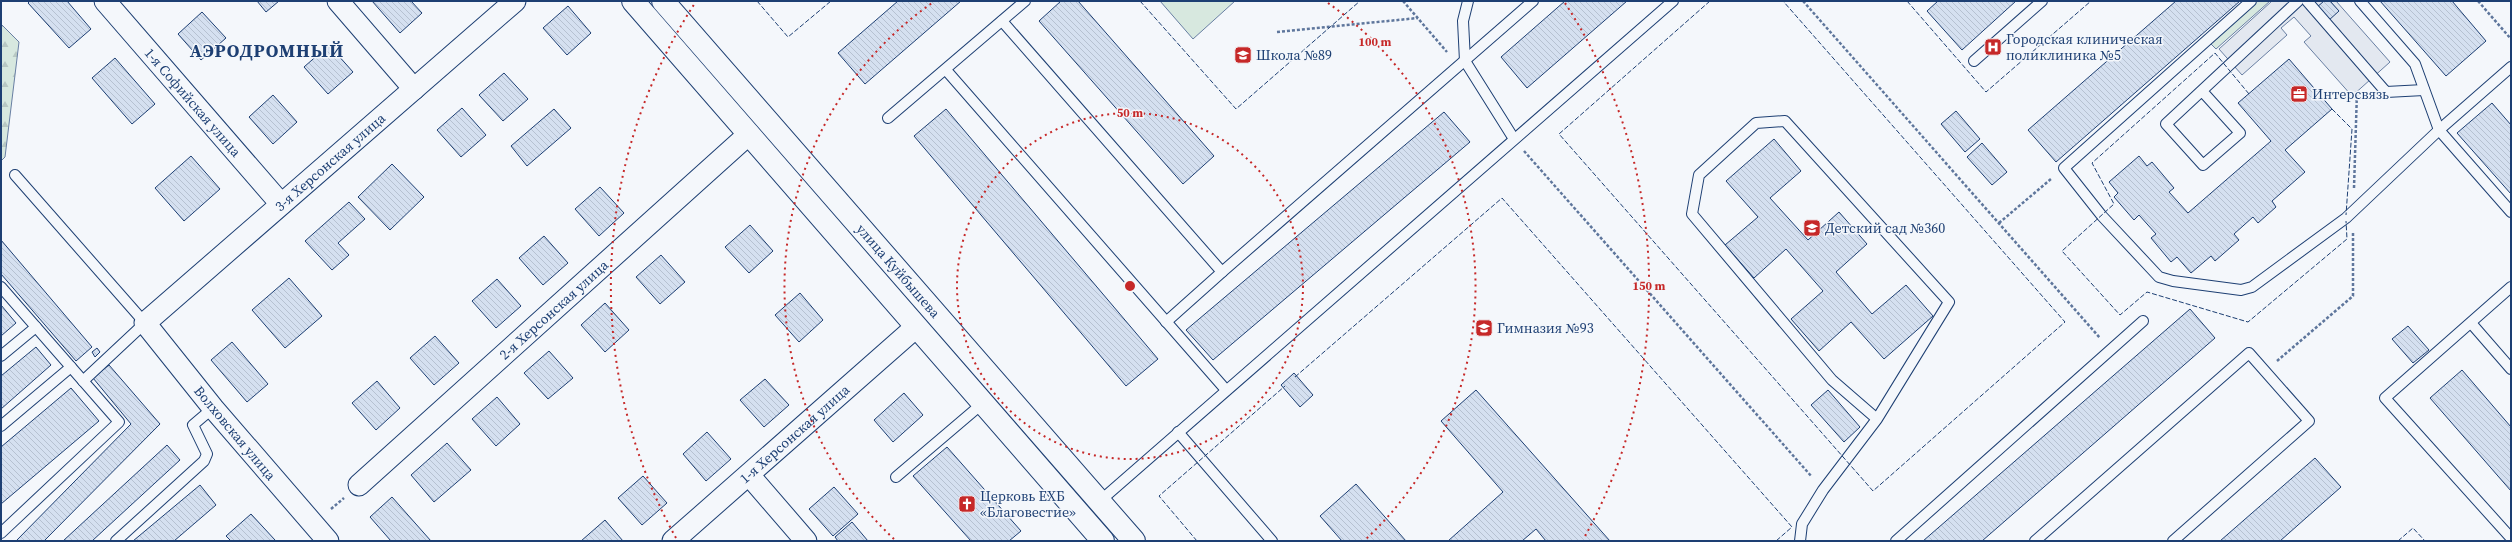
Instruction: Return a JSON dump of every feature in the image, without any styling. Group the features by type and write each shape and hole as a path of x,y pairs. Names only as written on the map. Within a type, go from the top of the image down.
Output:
{"main road":[{"name":"улица Куйбышева","path":"633,1 1103,541"},
{"name":"улица Куйбышева","path":"663,1 1134,541"},
{"path":"749,134 766,119"},
{"path":"916,327 934,312"},
{"path":"1082,517 1100,501"}],"street":[{"name":"1-я Софийская улица","path":"105,1 281,204"},
{"path":"338,1 414,89"},
{"name":"3-я Херсонская улица","path":"145,323 516,1"},
{"name":"2-я Херсонская улица","path":"359,485 749,134"},
{"name":"Волховская улица","path":"145,323 213,408 328,541"},
{"name":"1-я Херсонская улица","path":"673,541 916,327"},
{"path":"749,475 806,541"}],"lane":[{"path":"888,118 1025,1"},
{"path":"1468,1 1463,21 1462,63 1514,139"},
{"path":"1517,1 1524,9"},
{"path":"1166,322 1533,1"},
{"path":"1100,501 1673,1"},
{"path":"1974,61 2042,1"},
{"path":"2251,1 2064,168 2102,216 2159,277 2173,281 2241,290 2256,285 2346,218 2439,130 2511,67"},
{"path":"2202,91 2240,133 2204,166 2166,124 2298,1"},
{"path":"2307,1 2386,92 2424,90"},
{"path":"2360,1 2415,64 2439,130 2511,212"},
{"path":"1002,21 1222,272"},
{"path":"946,70 1226,390"},
{"path":"1800,541 1802,524 1823,490 1877,419 1949,302 1785,121 1756,123 1699,175 1692,214 1832,380 1877,419"},
{"path":"15,175 145,323 83,381"},
{"path":"1,287 119,422 1,533"},
{"path":"2511,288 2385,398 2511,538"},
{"path":"1896,541 2144,321"},
{"path":"2470,323 2511,369"},
{"path":"1,356 36,327"},
{"path":"2035,541 2249,353 2309,421 2172,541"},
{"path":"1,426 71,367"},
{"path":"896,477 983,403"},
{"path":"116,541 204,461 207,454 193,425 213,408"},
{"path":"1178,432 1272,541"}],"path":[{"path":"1403,1 1462,63"},
{"path":"1803,1 2111,350"},
{"path":"2478,1 2511,39"},
{"path":"1277,32 1418,18"},
{"path":"1514,139 1823,490"},
{"path":"1999,223 2064,168"},
{"path":"313,524 359,485"}],"green space":[{"path":"1160,1 1235,1 1193,39"},
{"path":"2253,1 2270,1 2216,49 2208,41"},
{"path":"1,24 19,42 5,157 1,161"}],"shaded area":[{"path":"2272,1 2336,1 2390,62 2352,96 2304,42 2311,36 2294,17 2281,28 2287,35 2242,75 2219,49"}],"building":[{"path":"30,1 67,1 91,29 69,48 28,3"},
{"path":"257,1 279,1 266,12"},
{"path":"372,1 411,1 422,13 400,33"},
{"path":"898,1 961,1 865,84 838,53"},
{"path":"1061,1 1078,1 1214,156 1183,184 1039,21"},
{"path":"1565,1 1627,1 1527,88 1501,57"},
{"path":"1938,1 2016,1 1962,50 1927,11"},
{"path":"2176,1 2240,1 2056,162 2028,130"},
{"path":"2324,1 2330,1 2339,11 2328,21 2316,8"},
{"path":"2380,1 2452,1 2486,41 2446,76"},
{"path":"568,6 591,33 567,55 543,28"},
{"path":"202,12 226,38 201,60 178,34"},
{"path":"329,45 353,72 328,94 304,67"},
{"path":"115,58 155,104 132,124 92,78"},
{"path":"2289,59 2332,109 2285,150 2305,172 2272,201 2276,207 2258,223 2253,217 2234,234 2239,240 2215,261 2211,256 2191,273 2177,257 2171,262 2151,238 2156,234 2139,215 2134,220 2114,197 2118,193 2109,182 2139,156 2147,166 2152,162 2174,188 2169,192 2188,213 2271,141 2238,103"},
{"path":"504,73 528,99 503,121 479,95"},
{"path":"273,95 297,122 273,144 249,117"},
{"path":"2492,103 2511,125 2511,194 2457,133"},
{"path":"462,108 486,135 461,157 437,130"},
{"path":"554,109 571,128 527,166 511,146"},
{"path":"946,109 1158,359 1126,386 914,136"},
{"path":"1956,111 1980,139 1965,152 1941,124"},
{"path":"1444,112 1470,142 1213,360 1186,330"},
{"path":"1774,139 1801,171 1770,198 1808,240 1839,212 1867,244 1836,272 1872,314 1906,285 1933,316 1884,359 1851,322 1819,351 1791,319 1823,291 1786,249 1754,278 1725,245 1758,217 1726,181"},
{"path":"1982,143 2007,172 1992,185 1967,157"},
{"path":"191,156 220,189 184,221 155,188"},
{"path":"392,164 424,197 390,230 358,197"},
{"path":"600,187 624,213 599,236 575,209"},
{"path":"349,202 365,219 338,243 349,255 332,270 305,241"},
{"path":"750,225 773,251 749,273 725,247"},
{"path":"544,236 568,263 543,285 519,258"},
{"path":"1,240 92,347 76,361 1,274"},
{"path":"661,255 685,282 660,304 636,277"},
{"path":"289,278 322,316 285,348 252,310"},
{"path":"497,279 521,306 496,328 472,301"},
{"path":"800,293 823,320 799,342 775,315"},
{"path":"605,303 629,330 605,352 581,325"},
{"path":"1,305 16,323 1,336"},
{"path":"2190,309 2215,338 1982,541 1923,541"},
{"path":"2408,326 2429,350 2413,363 2392,339"},
{"path":"435,336 459,363 434,385 410,358"},
{"path":"232,342 268,384 247,402 211,360"},
{"path":"36,347 51,365 1,409 1,376"},
{"path":"97,348 100,352 95,357 92,352"},
{"path":"549,351 573,378 548,399 524,373"},
{"path":"109,365 160,424 44,541 16,541 131,424 93,378"},
{"path":"2462,370 2511,427 2511,491 2430,398"},
{"path":"1294,373 1313,395 1300,407 1281,385"},
{"path":"765,379 789,405 764,427 740,400"},
{"path":"377,381 400,408 376,430 352,403"},
{"path":"71,388 99,421 1,504 1,447"},
{"path":"1476,390 1610,541 1546,541 1536,529 1522,541 1448,541 1503,492 1441,421"},
{"path":"1828,390 1860,427 1844,442 1811,405"},
{"path":"904,393 923,415 893,442 874,420"},
{"path":"497,397 520,424 496,446 472,419"},
{"path":"707,432 731,459 706,481 683,454"},
{"path":"447,443 471,470 434,502 411,475"},
{"path":"167,445 180,460 92,541 63,541"},
{"name":"Церковь ЕХБ «Благовестие»","path":"947,447 1021,531 1009,541 971,541 913,476"},
{"path":"2315,458 2341,487 2280,541 2220,541"},
{"path":"643,476 667,503 642,525 618,498"},
{"path":"1356,484 1406,541 1342,541 1320,516"},
{"path":"200,485 216,505 174,541 133,541"},
{"path":"834,487 858,514 833,536 809,509"},
{"path":"392,497 431,541 391,541 370,517"},
{"path":"251,514 275,540 274,541 231,541 226,536"},
{"path":"605,520 623,541 581,541"},
{"path":"852,522 868,541 838,541 835,537"}],"fence":[{"path":"757,1 788,37 831,1"},
{"path":"1140,1 1236,109 1360,1"},
{"path":"1710,1 1559,134 1873,491 2065,322 1783,1"},
{"path":"1907,1 1986,92 2091,1"},
{"path":"2249,94 2215,53 2092,163 2114,204 2062,251 2120,315 2147,292 2248,322 2347,239 2346,221"},
{"path":"2332,109 2352,129 2346,215"},
{"path":"1295,377 1502,198 1792,527 1776,541"},
{"path":"1197,541 1159,496 1285,386"},
{"path":"2398,541 2413,528 2425,541"}],"place":[{"name":"Городская клиническая поликлиника №5","path":"1993,47"},
{"name":"Школа №89","path":"1243,55"},
{"name":"Интерсвязь","path":"2299,94"},
{"name":"Детский сад №360","path":"1812,228"},
{"name":"Гимназия №93","path":"1484,328"},
{"name":"Церковь ЕХБ «Благовестие»","path":"967,504"}],"district":[{"name":"АЭРОДРОМНЫЙ","path":"267,51"}]}
